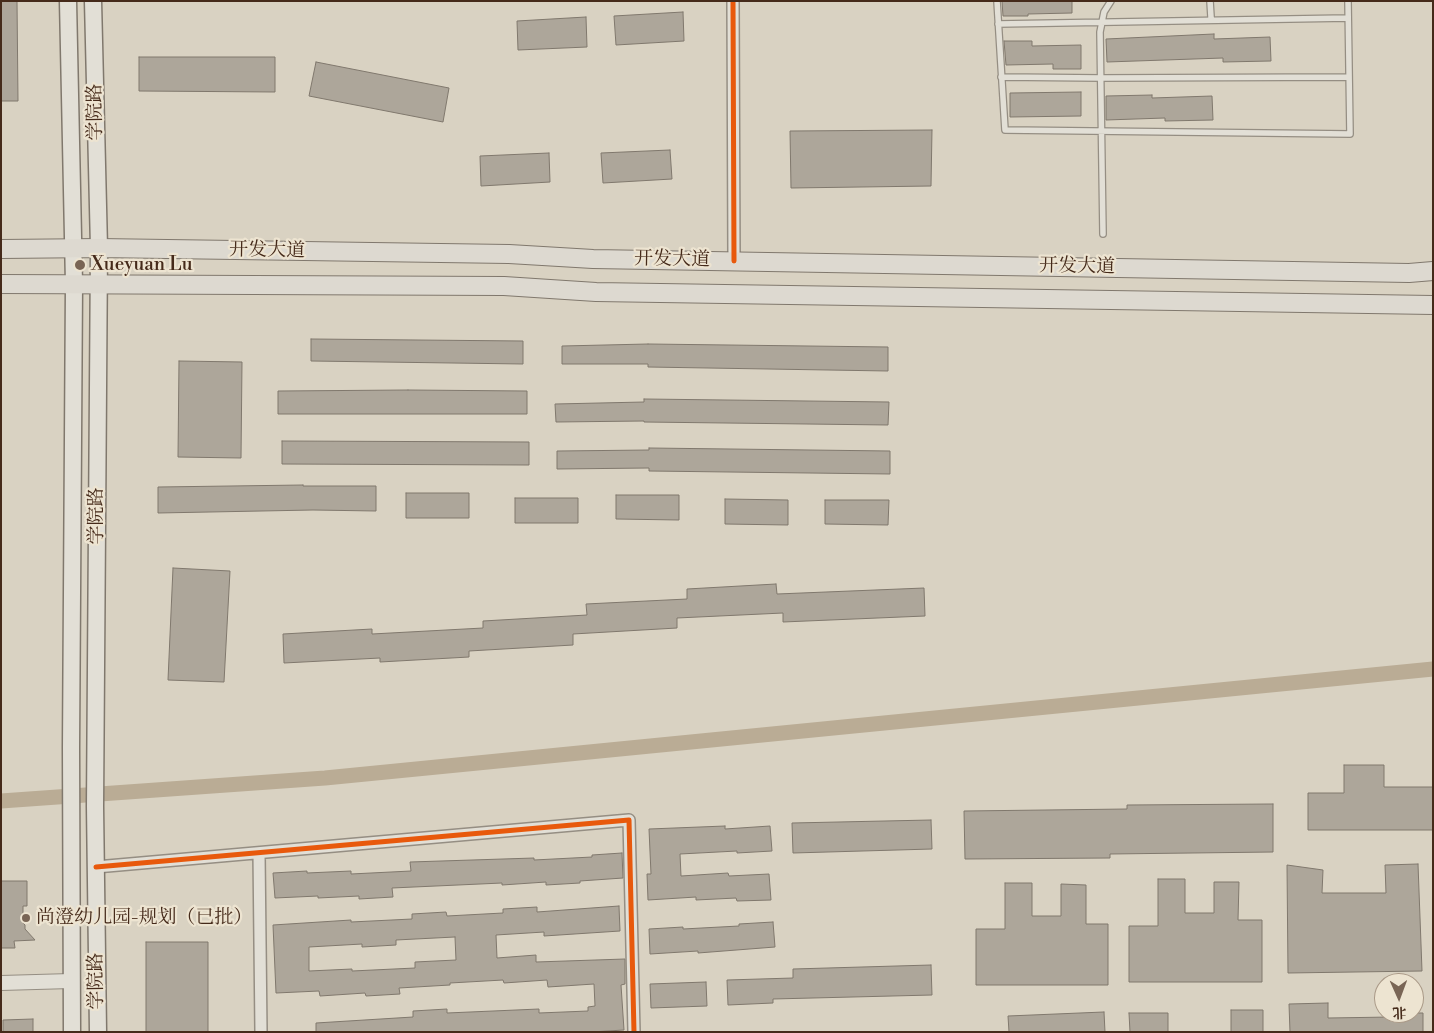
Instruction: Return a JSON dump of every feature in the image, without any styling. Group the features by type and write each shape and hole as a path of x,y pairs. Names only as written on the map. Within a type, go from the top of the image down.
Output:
{"main road":[{"name":"学院路","path":"68,1 74,284 71,747 72,1032"},
{"name":"学院路","path":"93,1 99,248 95,746 98,1032"},
{"name":"开发大道","path":"1,249 99,248 509,254 734,261 1409,273 1433,271"},
{"path":"1409,273 1433,257"},
{"name":"开发大道","path":"1,284 504,286 606,292 1431,306"}],"street":[{"path":"733,1 734,261"},
{"path":"96,867 629,820 634,1032"},
{"path":"259,852 261,1032"},
{"path":"1,983 71,981"}],"lane":[{"path":"997,1 1004,130 1350,134 1348,1"},
{"path":"1103,234 1100,32 1104,12 1111,1"},
{"path":"1210,1 1211,17"},
{"path":"998,24 1348,18"},
{"path":"1001,77 1349,77"}],"building":[{"path":"1,1 17,1 18,101 1,101"},
{"path":"1002,1 1072,1 1072,13 1003,16"},
{"path":"683,12 684,41 616,45 614,16"},
{"path":"586,17 587,47 518,50 517,21"},
{"path":"1214,34 1214,39 1270,37 1271,61 1223,62 1223,58 1107,62 1106,39"},
{"path":"1004,41 1032,41 1032,46 1081,45 1081,69 1053,69 1053,64 1006,65"},
{"path":"139,57 275,57 275,92 139,91"},
{"path":"316,62 449,88 443,122 309,96"},
{"path":"1081,92 1081,116 1010,117 1010,93"},
{"path":"1152,95 1152,98 1212,96 1213,120 1165,121 1165,118 1106,120 1106,96"},
{"path":"932,130 931,186 791,188 790,131"},
{"path":"670,150 672,179 603,183 601,153"},
{"path":"549,153 550,182 481,186 480,156"},
{"path":"311,339 523,341 523,364 311,361"},
{"path":"648,344 888,347 888,371 648,367 648,364 562,364 562,346"},
{"path":"179,361 242,362 241,458 178,457"},
{"path":"278,391 527,391 527,414 278,414"},
{"path":"644,399 889,402 888,425 644,421 556,422 555,404 644,402"},
{"path":"282,441 529,442 529,465 282,464"},
{"path":"649,448 890,451 890,474 649,471 649,468 557,469 557,451 649,450"},
{"path":"376,486 376,511 313,510 158,513 158,487"},
{"path":"406,493 469,493 469,518 406,518"},
{"path":"616,495 679,495 679,520 616,519"},
{"path":"515,498 578,498 578,523 515,523"},
{"path":"725,499 788,500 788,525 725,524"},
{"path":"825,500 889,500 888,525 825,524"},
{"path":"173,568 230,571 224,682 168,680"},
{"path":"776,584 777,594 924,588 925,616 783,622 783,613 677,618 677,628 573,634 573,645 469,651 469,657 380,662 380,658 284,663 283,634 372,629 372,634 483,628 483,621 587,615 586,604 687,599 687,589"},
{"path":"1344,765 1384,765 1384,787 1433,787 1433,830 1308,830 1308,793 1344,793"},
{"path":"1273,804 1273,852 1110,854 1110,858 965,859 964,811 1127,809 1127,805"},
{"path":"931,820 932,849 793,853 792,823"},
{"path":"725,826 725,829 770,826 772,851 680,854 681,876 728,873 729,876 769,874 771,900 737,901 736,898 696,900 696,897 648,900 647,874 651,874 649,829"},
{"path":"622,853 623,878 546,885 546,882 392,888 393,897 359,899 359,896 275,898 273,873 351,871 351,874 411,871 410,862 534,858 534,860 592,857 592,855"},
{"path":"1418,864 1422,971 1288,973 1287,865 1323,870 1322,893 1386,893 1385,865"},
{"path":"1158,879 1185,879 1185,913 1214,913 1214,882 1239,882 1238,920 1262,920 1262,982 1129,982 1129,926 1158,926"},
{"path":"1,881 27,881 27,906 23,906 23,923 25,929 35,940 14,941 15,948 1,948"},
{"path":"1005,883 1032,883 1032,916 1061,916 1061,884 1086,885 1086,924 1108,924 1108,985 976,985 976,929 1005,929"},
{"path":"619,906 620,931 544,936 544,932 496,935 497,958 536,955 536,962 625,959 625,984 621,985 624,1030 591,1032 316,1032 316,1023 413,1017 413,1011 447,1009 447,1013 539,1009 539,1013 588,1011 588,1007 595,1006 594,984 548,987 547,980 504,983 503,980 399,988 400,994 366,996 365,993 320,996 319,991 276,993 273,925 351,920 351,922 412,919 412,914 446,912 447,916 503,913 503,909 537,907 537,912","holes":["455,937 456,960 415,962 415,968 309,971 309,947 362,944 362,947 396,945 396,940"]},
{"path":"773,922 775,947 698,953 698,951 650,954 649,929 739,926 739,924"},
{"path":"146,942 208,942 208,1032 146,1032"},
{"path":"931,965 932,995 773,999 773,1003 728,1005 727,980 793,978 793,969"},
{"path":"706,982 707,1006 651,1008 650,984"},
{"path":"1328,1003 1328,1018 1374,1017 1374,1023 1423,1023 1423,1032 1290,1032 1289,1004"},
{"path":"1231,1010 1263,1010 1263,1032 1231,1032"},
{"path":"1104,1012 1105,1032 1009,1032 1008,1016"},
{"path":"1129,1013 1168,1013 1168,1032 1130,1032"},
{"path":"33,1019 33,1032 3,1032 3,1020"}],"waterway":[{"path":"1,801 325,778 1433,669"}],"cycle path":[{"path":"733,1 734,261"},
{"path":"96,867 629,820 634,1032"}],"place":[{"name":"Xueyuan Lu","path":"80,265"},
{"name":"尚澄幼儿园-规划（已批）","path":"26,918"}]}
